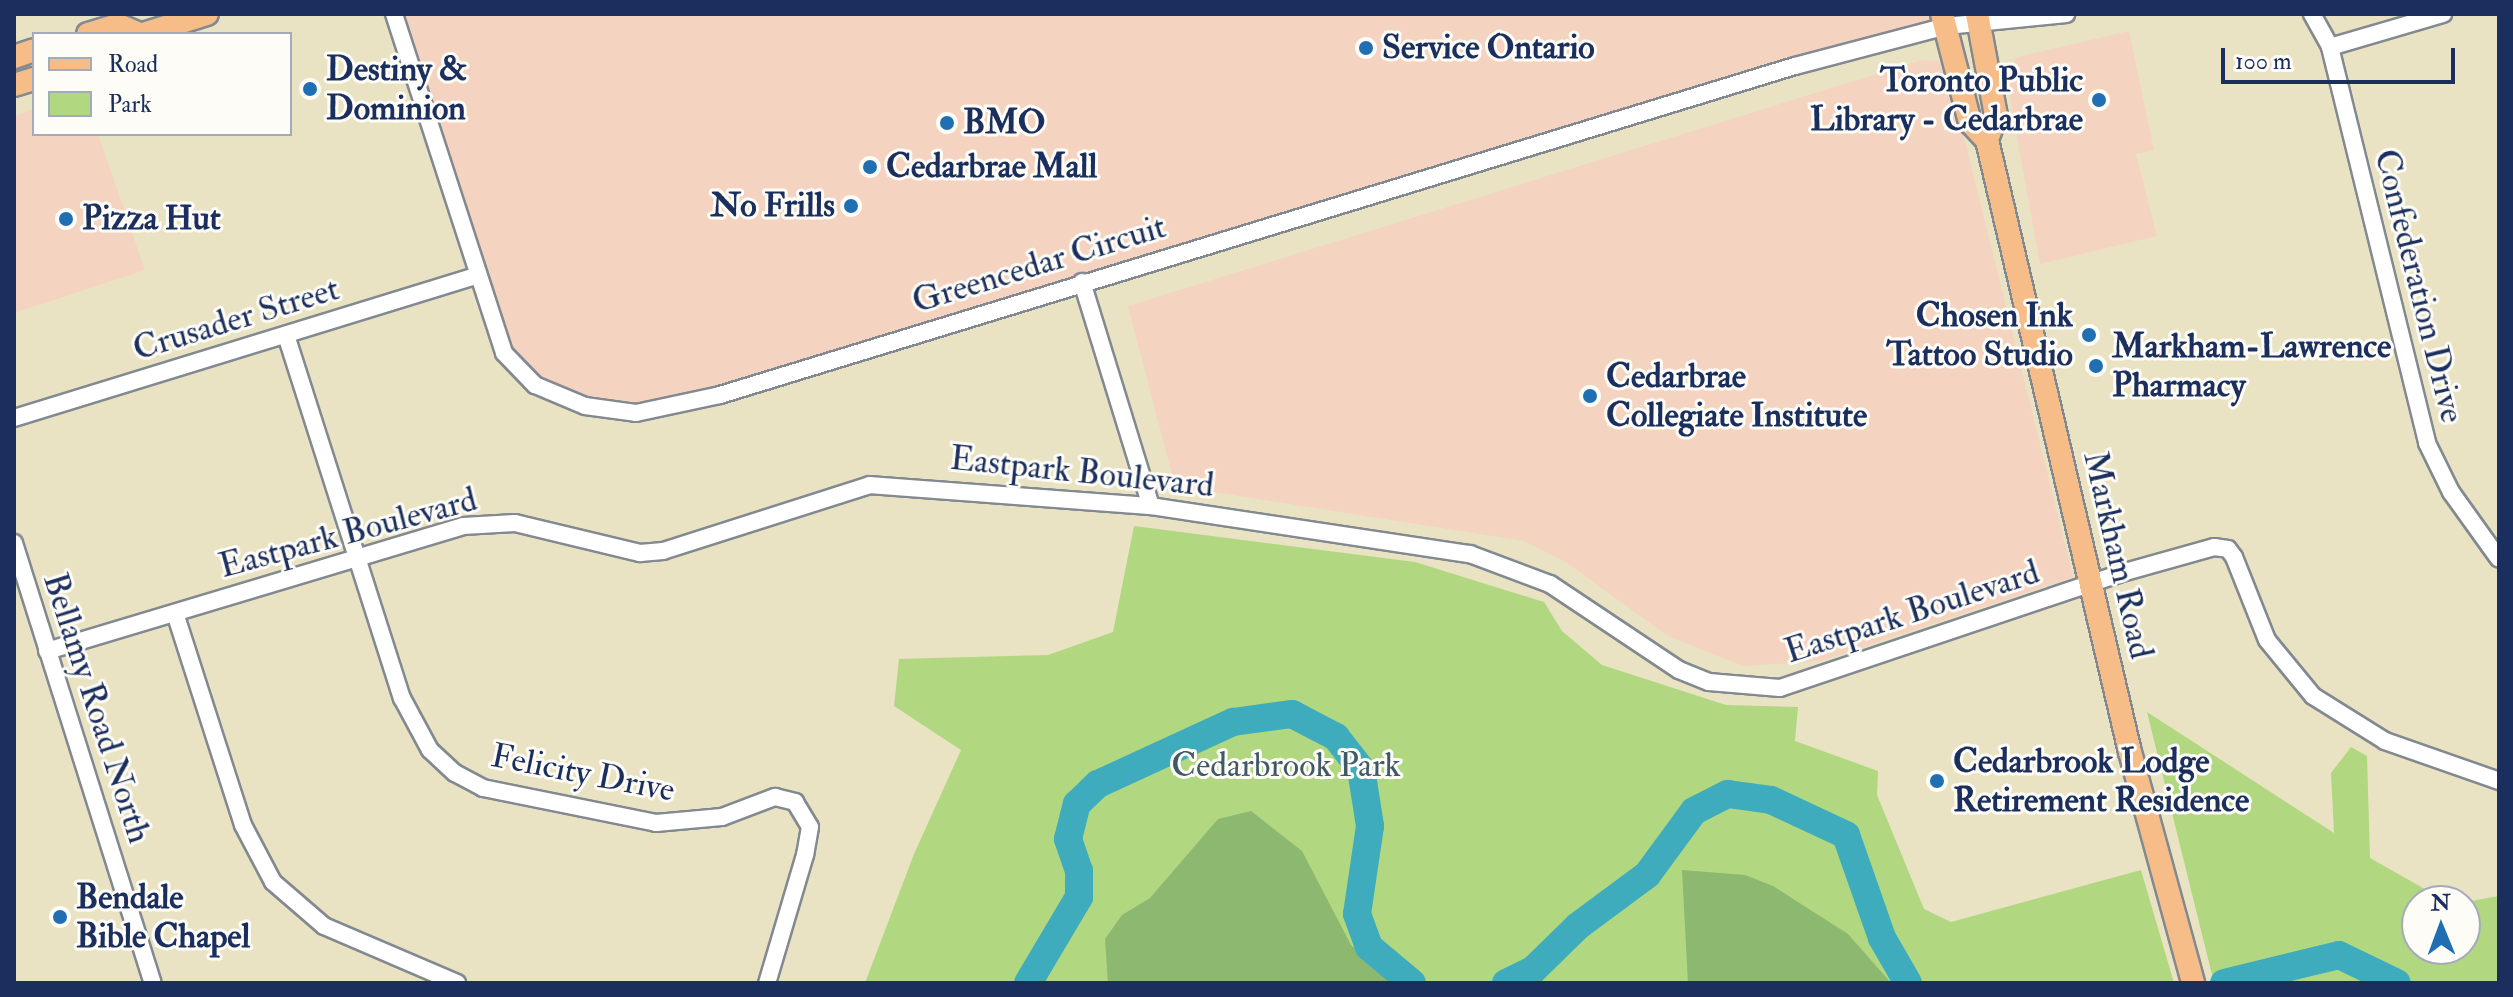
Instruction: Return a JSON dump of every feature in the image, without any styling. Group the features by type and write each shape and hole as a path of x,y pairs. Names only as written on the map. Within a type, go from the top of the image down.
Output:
{"main road":[{"path":"148,32 207,14"},
{"name":"Markham Road","path":"1978,19 1996,116 1987,140"},
{"name":"Markham Road","path":"1944,20 1970,122 1987,140 2090,584 2193,983"},
{"path":"95,32 118,25 136,32"}],"street":[{"name":"Greencedar Circuit","path":"394,14 476,276 504,353 535,385 585,406 636,413 720,395 1944,20 2066,14"},
{"name":"Confederation Drive","path":"2312,14 2330,47 2427,443 2451,492 2499,559"},
{"path":"2330,47 2443,14"},
{"name":"Crusader Street","path":"14,418 476,276"},
{"path":"1082,282 1151,506"},
{"name":"Felicity Drive","path":"286,335 402,698 430,750 455,773 483,788 656,823 722,817 775,797 795,802 810,827 808,841 767,983"},
{"name":"Eastpark Boulevard","path":"47,651 463,526 503,523 616,550 663,551 870,485 1151,506 1470,554 1512,566 1550,584 1679,670 1709,682 1780,688 1804,683 2090,584 2214,547 2228,549 2267,640 2313,696 2385,741 2499,781"},
{"name":"Bellamy Road North","path":"14,543 153,983"},
{"path":"175,613 243,825 273,882 324,926 457,983"}],"shaded area":[{"path":"394,14 1942,14 1946,26 664,410 564,397 504,353"},
{"path":"2129,31 2154,150 2136,154 2157,236 2040,264 2005,71 2018,57"},
{"name":"Cedarbrae Collegiate Institute","path":"1922,60 1940,61 1966,145 2073,577 1821,661 1743,666 1668,636 1567,563 1524,541 1175,486 1128,306"},
{"path":"32,110 32,136 99,136 145,270 14,313 14,116"}],"green space":[{"name":"Cedarbrook Park","path":"1134,526 1415,562 1544,602 1562,631 1602,665 1726,705 1798,707 1795,741 1878,771 1877,795 1924,909 1951,922 2141,870 2174,983 865,983 914,854 961,750 894,706 899,659 1048,655 1113,632"},
{"path":"2147,712 2334,833 2331,773 2351,747 2367,756 2370,858 2418,885 2401,885 2401,965 2481,965 2481,899 2499,896 2499,983 2214,983"},
{"path":"1251,811 1302,851 1351,945 1371,961 1421,983 1108,983 1105,939 1122,915 1150,898 1218,819"},
{"path":"1682,870 1745,875 1773,886 1848,934 1891,983 1688,983"}],"waterway":[{"path":"1028,983 1079,897 1079,871 1068,839 1077,804 1098,784 1233,722 1292,714 1336,737 1361,769 1370,826 1357,914 1369,947 1412,983"},
{"path":"1506,983 1533,970 1578,926 1647,875 1694,811 1728,794 1771,800 1846,835 1882,938 1908,983"},
{"path":"2224,983 2339,955 2397,983"}],"place":[{"name":"Service Ontario","path":"1366,48"},
{"name":"Destiny & Dominion","path":"310,89"},
{"name":"Toronto Public Library - Cedarbrae","path":"2099,100"},
{"name":"BMO","path":"947,123"},
{"name":"Cedarbrae Mall","path":"870,167"},
{"name":"No Frills","path":"851,206"},
{"name":"Pizza Hut","path":"66,219"},
{"name":"Chosen Ink Tattoo Studio","path":"2089,335"},
{"name":"Markham-Lawrence Pharmacy","path":"2096,366"},
{"name":"Cedarbrae Collegiate Institute","path":"1590,396"},
{"name":"Cedarbrook Lodge Retirement Residence","path":"1937,781"},
{"name":"Bendale Bible Chapel","path":"60,917"}]}
